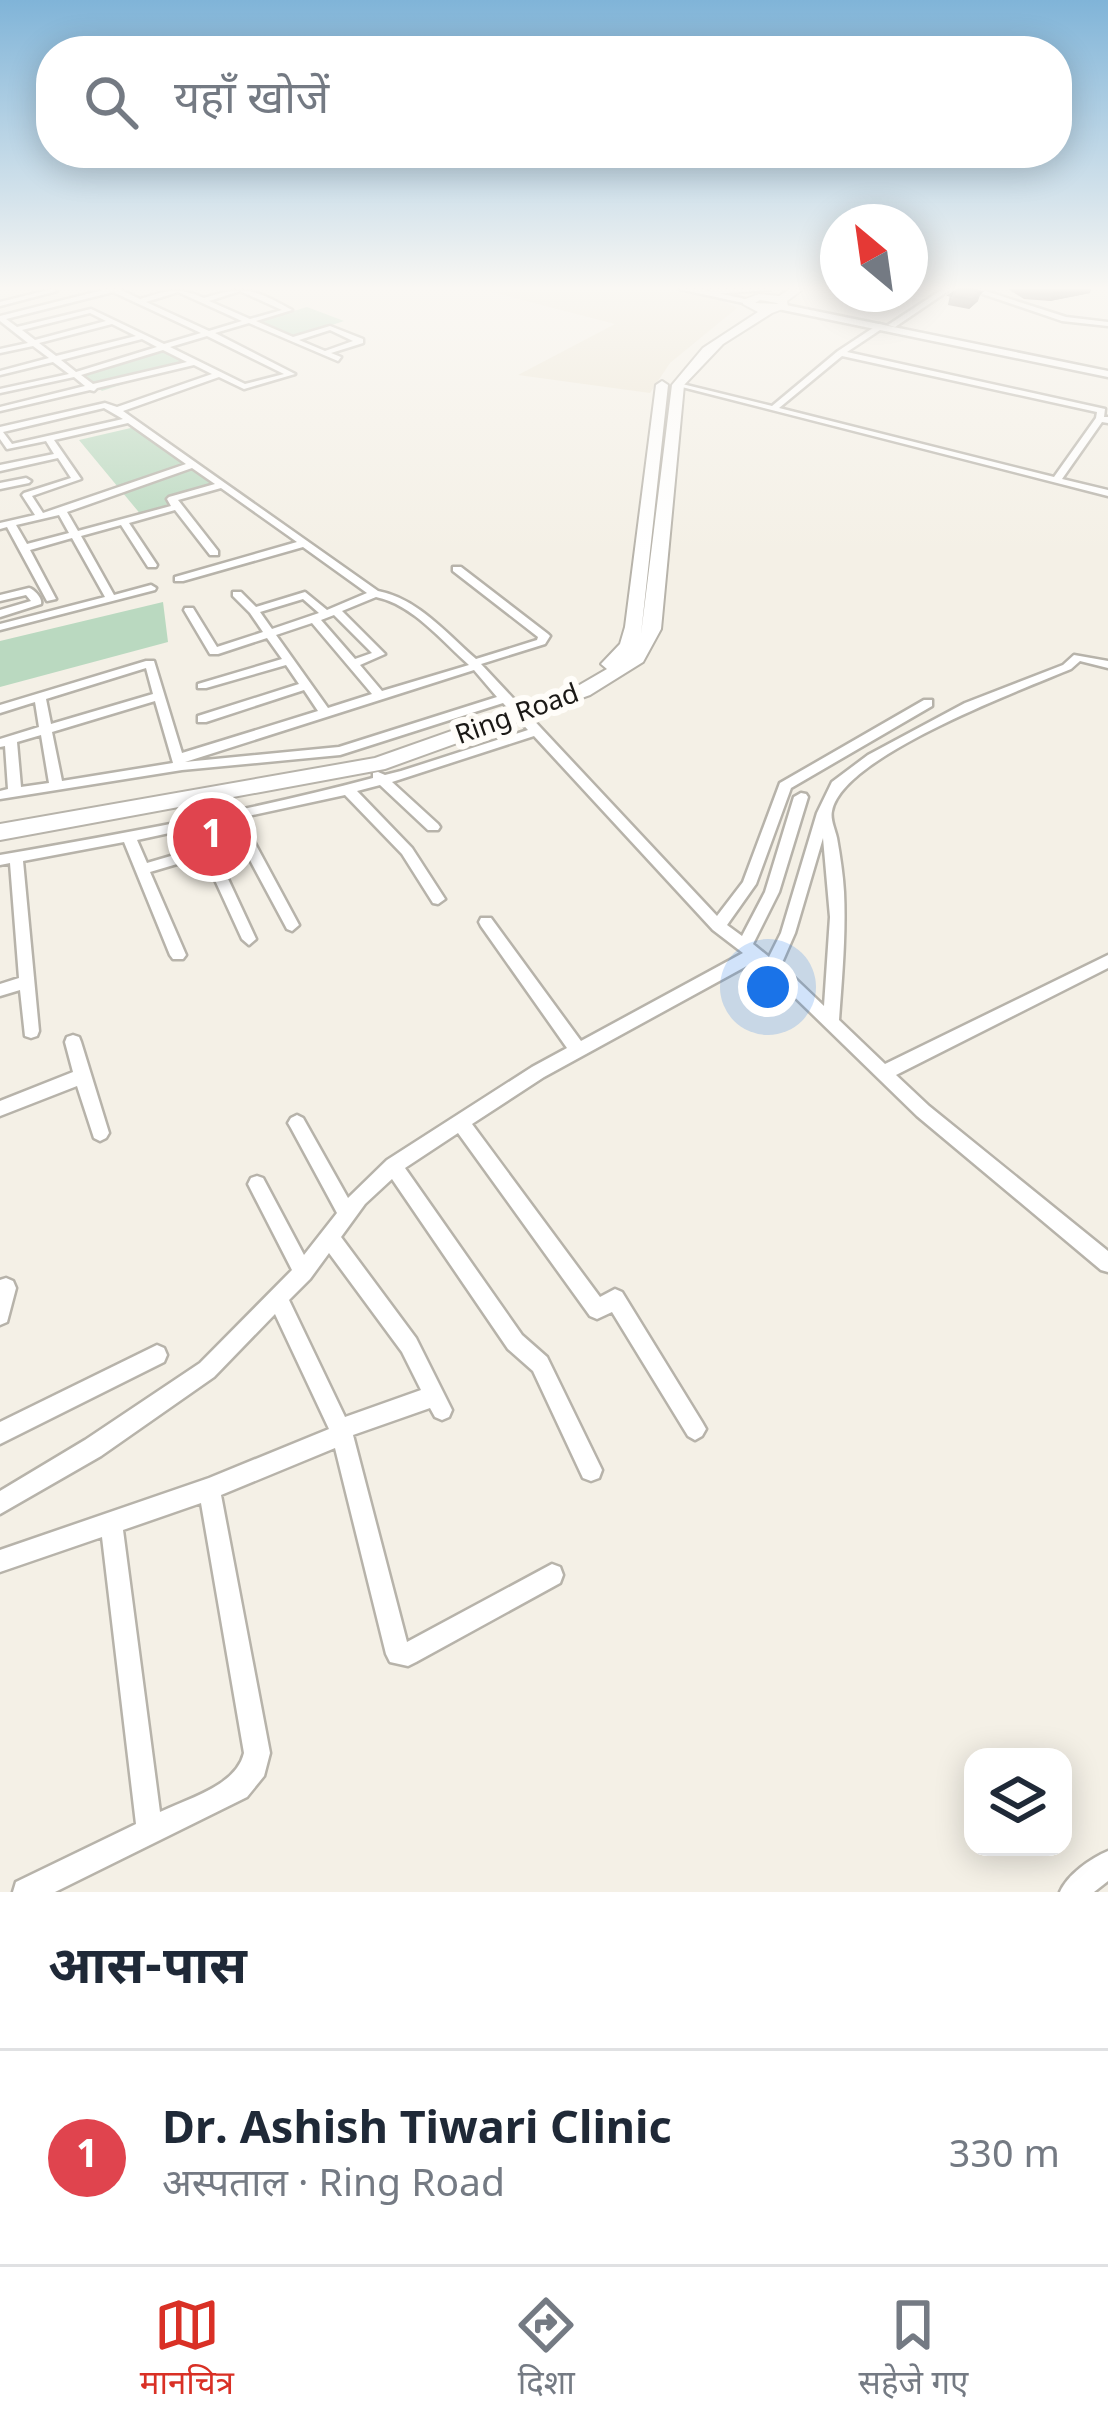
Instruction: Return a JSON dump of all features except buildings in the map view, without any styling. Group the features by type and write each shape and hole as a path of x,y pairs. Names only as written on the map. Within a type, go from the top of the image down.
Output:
{"highway":[{"name":"Ring Road","path":"0,832 366,766 614,662 628,646 662,383 667,377"},
{"name":"Ring Road","path":"0,816 374,754 620,672 648,643 678,385 685,377"},
{"path":"278,806 285,783"}],"street":[{"path":"0,392 67,377"},
{"path":"75,377 94,389"},
{"path":"0,409 138,377"},
{"path":"117,410 211,377"},
{"path":"227,377 244,386 279,377"},
{"path":"773,409 812,377"},
{"path":"950,377 1102,411 1104,420 1056,480"},
{"path":"678,385 1108,493"},
{"path":"32,493 0,432 105,405 375,594 392,597 415,613 475,664 718,926 1108,1264"},
{"path":"5,448 129,420"},
{"path":"40,515 27,495 75,481 49,439"},
{"path":"0,468 60,455"},
{"path":"51,599 24,548 5,525 62,511 195,464"},
{"path":"0,486 26,481"},
{"path":"214,553 172,500 222,485"},
{"path":"24,548 177,507"},
{"path":"62,511 111,599"},
{"path":"124,522 152,565"},
{"path":"179,579 305,543"},
{"path":"179,763 542,643 544,637 457,569"},
{"path":"0,627 151,588"},
{"path":"0,598 29,591 37,602 0,614"},
{"path":"237,594 325,712"},
{"path":"189,610 214,652 375,594"},
{"path":"254,611 305,595 379,654 353,664"},
{"path":"325,614 353,664 379,694"},
{"path":"0,1503 168,1400 207,1370 302,1272 346,1214 393,1166 578,1050 757,956 788,933 824,813 844,777 969,706 1067,667 1078,657 1108,665"},
{"path":"202,686 290,660"},
{"path":"0,709 150,663 179,763"},
{"path":"202,719 308,686"},
{"path":"160,696 6,741 8,793 179,763 340,751 513,707"},
{"path":"40,698 53,786 47,808"},
{"path":"718,926 749,884 785,786 928,703"},
{"path":"32,1031 8,859 349,790 459,760 536,731"},
{"path":"366,766 433,827"},
{"path":"349,790 407,851 438,899"},
{"path":"757,956 801,797"},
{"path":"824,813 837,857 840,904 831,1022"},
{"path":"128,835 178,955"},
{"path":"144,868 248,841 292,926"},
{"path":"207,849 249,939"},
{"path":"487,922 578,1050"},
{"path":"884,1073 1108,961"},
{"path":"0,990 26,982"},
{"path":"73,1042 100,1133"},
{"path":"0,1109 82,1076"},
{"path":"297,1123 346,1214"},
{"path":"461,1123 597,1309 615,1299 695,1429"},
{"path":"393,1166 515,1342 541,1364 591,1470"},
{"path":"257,1184 302,1272"},
{"path":"0,1561 208,1489 341,1432 439,1403 409,1345 329,1237"},
{"path":"0,1290 6,1288 0,1316"},
{"path":"277,1296 341,1432 398,1654 408,1654 552,1575"},
{"path":"0,1433 157,1355"},
{"path":"26,1892 238,1788 255,1767 257,1753 208,1489"},
{"path":"111,1522 150,1832"},
{"path":"1073,1892 1108,1864"}],"shaded area":[{"path":"535,377 660,377 650,393"}],"green space":[{"path":"84,377 143,377 102,391"},
{"path":"135,427 217,484 171,498 171,508 142,516 79,440"},
{"path":"163,602 168,642 0,687 0,641"}],"place":[{"name":"Dr. Ashish Tiwari Clinic","path":"212,837"}]}
